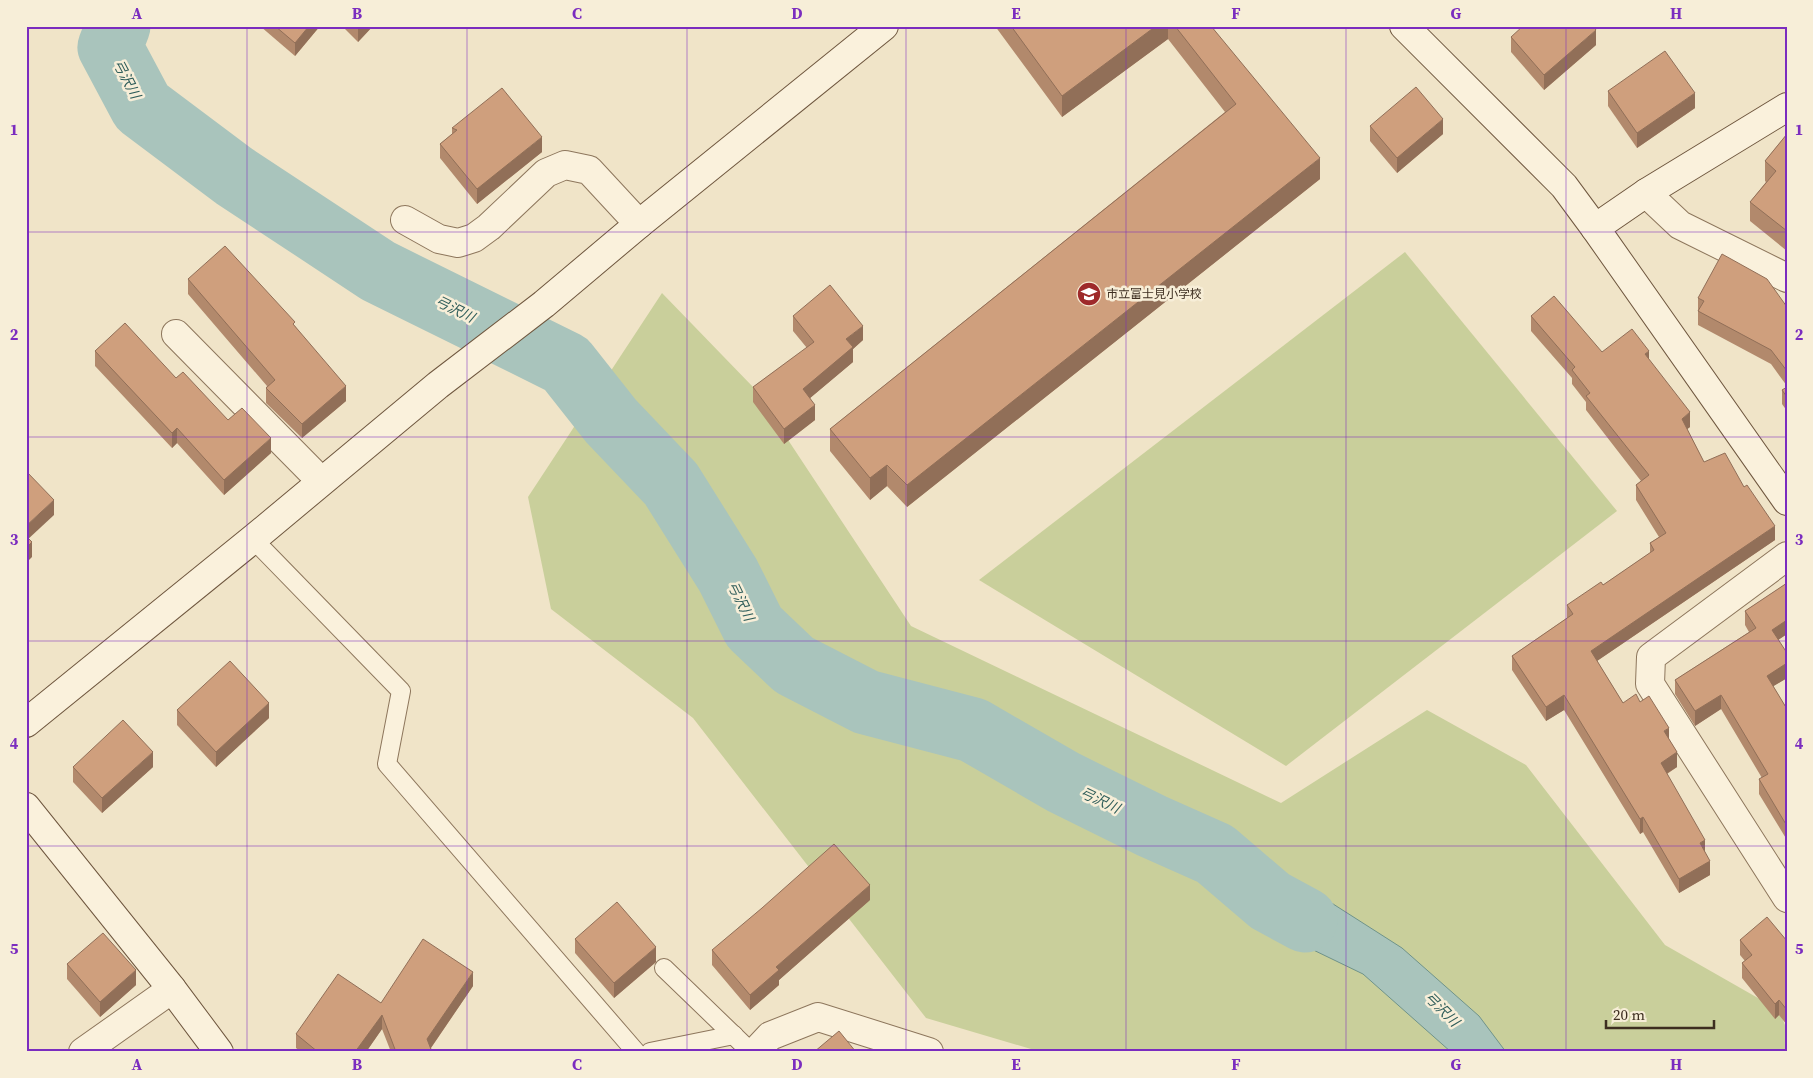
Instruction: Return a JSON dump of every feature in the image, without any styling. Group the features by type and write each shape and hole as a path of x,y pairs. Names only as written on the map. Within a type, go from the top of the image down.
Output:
{"street":[{"path":"26,723 253,539 438,384 544,304 639,224 884,26"},
{"path":"1404,26 1564,186 1787,501"},
{"path":"1595,228 1646,193 1787,106"},
{"path":"405,220 439,239 458,243 474,238 489,227 546,173 565,165 589,170 639,224"},
{"path":"1646,193 1680,226 1787,278"},
{"path":"176,334 320,481"},
{"path":"1787,556 1651,657 1650,684 1787,898"},
{"path":"26,807 172,989 219,1052"},
{"path":"84,1052 172,989"},
{"path":"755,1052 770,1036 818,1017 928,1052"}],"lane":[{"path":"253,539 401,691 387,764 636,1052"},
{"path":"664,968 751,1052"},
{"path":"650,1052 734,1035"}],"green space":[{"path":"1405,252 1617,511 1286,766 979,580"},
{"path":"662,293 753,387 911,626 1281,803 1427,710 1526,765 1665,945 1779,1010 1787,1030 1787,1052 1041,1052 926,1018 693,718 551,609 528,497"}],"water":[{"path":"1247,849 1402,948 1479,1016 1506,1052 1451,1052 1363,974 1272,930 1212,891"}],"building":[{"path":"275,26 309,26 295,43"},
{"path":"1011,26 1156,26 1062,96"},
{"path":"1175,26 1211,26 1320,158 907,485 887,465 870,478 830,429 1236,104"},
{"path":"1523,26 1593,26 1596,30 1544,75 1511,37"},
{"path":"1665,51 1695,93 1637,133 1608,91"},
{"path":"1416,87 1443,119 1397,158 1370,126"},
{"path":"502,88 542,137 477,189 440,144 457,130 452,128"},
{"path":"1787,134 1787,231 1750,202 1776,171 1765,161"},
{"path":"225,246 295,322 293,324 346,386 302,424 266,388 275,380 188,279"},
{"path":"1722,254 1767,279 1787,307 1787,371 1771,350 1698,311 1704,301 1698,298"},
{"path":"830,285 863,326 846,339 853,347 803,389 815,405 784,429 753,387 814,342 793,316"},
{"path":"1554,296 1602,352 1632,329 1649,351 1645,354 1690,412 1682,419 1704,462 1725,453 1744,487 1747,485 1775,526 1591,651 1623,703 1636,694 1640,702 1649,696 1669,728 1664,731 1677,752 1661,763 1705,840 1700,843 1710,861 1679,879 1643,817 1640,819 1564,695 1546,707 1512,656 1573,614 1567,605 1601,582 1603,585 1654,550 1650,543 1666,533 1636,485 1649,475 1586,396 1590,393 1572,370 1575,367 1531,316"},
{"path":"125,323 176,378 183,372 228,420 242,408 271,438 224,480 177,428 172,433 95,351"},
{"path":"1787,387 1787,397 1782,390"},
{"path":"26,471 54,500 26,526"},
{"path":"26,536 32,542 26,548"},
{"path":"1787,583 1787,620 1772,630 1787,653 1787,663 1767,676 1787,709 1787,826 1759,779 1768,774 1721,695 1695,711 1675,680 1756,628 1745,611"},
{"path":"230,661 269,703 216,752 177,710"},
{"path":"123,720 153,752 102,798 73,767"},
{"path":"834,844 870,885 776,967 779,970 750,995 712,950"},
{"path":"617,902 656,947 614,983 575,939"},
{"path":"1767,917 1787,941 1787,1010 1779,1000 1775,1004 1742,963 1752,955 1740,940"},
{"path":"103,933 136,970 100,1002 67,964"},
{"path":"423,939 473,972 427,1039 432,1052 396,1052 382,1015 355,1052 318,1052 296,1034 338,974 381,1003"},
{"path":"839,1031 856,1052 814,1052"}],"waterway":[{"name":"弓沢川","path":"118,26 110,47 142,107 234,176 378,271 566,364 611,421 671,484 728,575 754,627 794,665 866,702 973,730 1063,782 1152,826 1215,854 1270,901 1305,920"}],"place":[{"name":"市立富士見小学校","path":"1089,294"}]}
